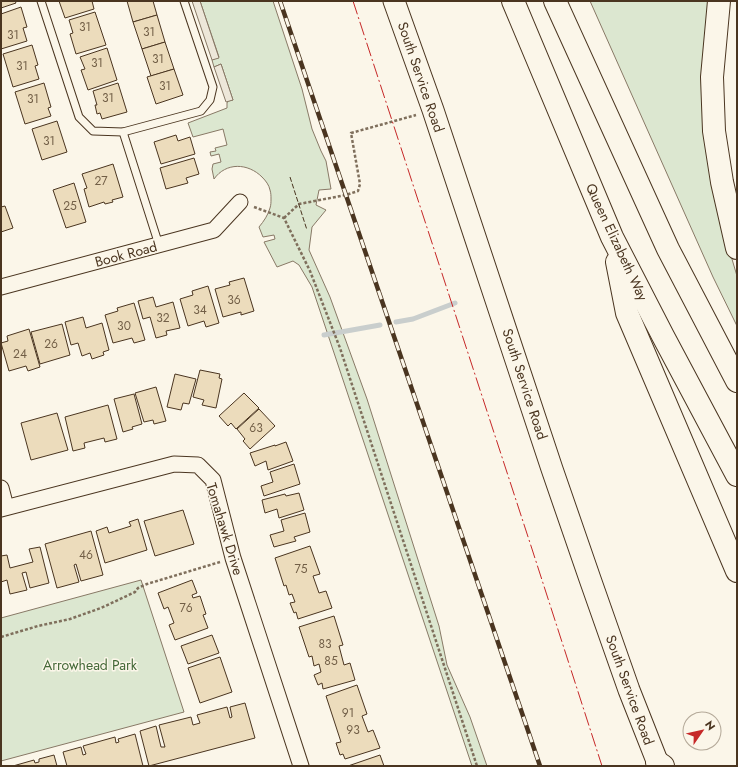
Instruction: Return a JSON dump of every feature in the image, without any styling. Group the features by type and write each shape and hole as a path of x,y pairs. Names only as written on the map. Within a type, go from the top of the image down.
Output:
{"highway":[{"name":"Queen Elizabeth Way","path":"513,1 612,237 737,475"},
{"path":"555,1 668,249 737,381"},
{"path":"719,1 712,77 714,131 722,182 737,248"},
{"path":"612,237 627,313 737,571"}],"street":[{"name":"South Service Road","path":"394,1 433,110 590,579 629,690 660,765"},
{"name":"Book Road","path":"1,287 214,230 240,202"},
{"name":"Tomahawk Drive","path":"4,508 174,464 198,465 213,480 233,558 301,766"},
{"path":"1,488 4,508"}],"lane":[{"path":"41,1 79,117 93,131 123,132 201,111 210,100 213,87 184,1"},
{"path":"123,132 159,245"}],"path":[{"path":"284,218 299,204 346,195 358,191 360,184 351,133 433,110"},
{"path":"269,212 284,218 310,271 340,348 477,766"},
{"path":"1,638 38,626 70,619 108,605 135,592 138,588 147,584 224,560"}],"green space":[{"path":"200,1 273,1 302,89 312,129 326,161 331,189 319,190 316,205 326,210 312,227 309,250 330,297 367,399 439,626 447,665 470,717 487,766 472,766 312,287 299,265 293,261 277,267 264,242 275,239 274,235 263,237 259,227 267,216 270,207 271,194 269,186 256,172 237,166 231,167 219,173 214,179 212,169 213,164 221,162 219,154 211,156 210,152 216,151 215,148 227,145 223,129 193,137 188,123 227,108 228,101 233,100 221,64 214,67 212,60 219,57"},
{"path":"590,1 710,1 718,212 737,276 737,326 713,277"},
{"name":"Arrowhead Park","path":"141,580 184,712 1,761 1,618"}],"shaded area":[{"path":"192,1 200,1 219,58 212,60"},
{"path":"221,64 233,100 226,102 214,67"}],"building":[{"path":"1,1 15,1 16,3 1,8"},
{"path":"59,1 92,1 94,9 65,18"},
{"path":"127,1 153,1 157,15 133,22"},
{"path":"21,7 27,27 23,28 27,41 1,49 1,14"},
{"path":"95,12 106,45 76,54 70,34 73,33 69,20"},
{"path":"157,15 165,42 142,49 133,22"},
{"path":"165,42 174,69 151,76 142,49"},
{"path":"32,45 38,65 35,66 39,79 13,87 3,54"},
{"path":"107,48 117,80 88,90 81,70 85,69 80,57"},
{"path":"174,69 183,95 156,104 147,77"},
{"path":"44,83 51,107 48,108 51,116 25,124 15,92"},
{"path":"118,83 127,112 102,119 100,113 97,114 95,105 97,105 93,91"},
{"path":"57,121 67,152 42,160 32,129"},
{"path":"176,135 178,141 190,137 195,154 161,164 154,142"},
{"path":"194,158 199,174 186,178 188,183 166,189 160,168"},
{"path":"113,164 123,197 112,200 113,202 105,204 104,202 89,207 84,189 87,188 82,174"},
{"path":"74,183 86,222 66,228 53,190"},
{"path":"5,206 13,228 1,232 1,207"},
{"path":"244,278 254,311 241,315 241,312 223,317 215,289 230,285 229,282"},
{"path":"208,286 219,323 206,327 204,321 188,326 180,299 193,295 192,291"},
{"path":"153,297 156,307 173,302 180,328 166,331 167,335 156,338 150,317 143,319 138,301"},
{"path":"134,303 145,340 134,343 132,338 113,343 105,315 118,311 117,308"},
{"path":"83,317 86,328 102,323 109,350 103,352 104,355 92,359 90,353 82,356 78,343 71,345 65,322"},
{"path":"62,324 70,355 40,364 31,332"},
{"path":"29,329 40,367 28,371 26,366 9,371 1,343 8,341 7,336"},
{"path":"200,370 220,374 219,378 222,379 216,408 202,405 204,400 193,397"},
{"path":"175,374 196,379 189,404 183,403 181,410 167,407"},
{"path":"156,387 166,421 154,424 153,420 144,422 135,393"},
{"path":"244,393 259,408 236,429 231,423 228,426 219,416"},
{"path":"134,394 142,424 123,432 114,399"},
{"path":"108,405 117,439 105,442 104,438 84,443 85,448 73,451 65,417"},
{"path":"259,409 275,426 250,449 243,441 245,439 237,429"},
{"path":"57,413 68,450 31,460 21,423"},
{"path":"286,442 293,461 268,470 266,461 255,466 250,453"},
{"path":"294,464 300,484 264,496 261,486 273,482 270,472"},
{"path":"299,493 304,510 279,518 277,509 265,513 262,500 285,494 286,496"},
{"path":"183,510 194,544 155,556 144,521"},
{"path":"305,513 310,532 294,537 296,541 274,547 270,535 284,531 281,520"},
{"path":"138,519 147,550 105,563 96,531 107,527 109,533 131,526 129,522"},
{"path":"91,531 103,575 81,581 76,564 74,565 79,582 57,588 45,544"},
{"path":"310,546 320,574 313,576 319,593 326,591 332,608 298,619 296,612 294,613 290,603 295,602 292,594 289,595 286,585 284,586 275,558"},
{"path":"40,547 49,583 30,588 26,572 22,573 27,590 10,594 7,580 1,582 1,556 7,555 10,568 33,562 29,549"},
{"path":"192,580 197,593 192,595 193,598 200,596 206,614 203,615 208,628 175,640 169,625 174,623 168,607 164,609 158,593"},
{"path":"334,616 343,645 339,646 344,665 350,663 355,680 323,689 322,683 318,685 314,675 321,672 319,664 314,666 312,656 309,657 299,627"},
{"path":"212,635 219,653 188,664 181,646"},
{"path":"220,657 232,692 200,703 188,668"},
{"path":"357,685 367,714 362,716 368,732 373,730 380,748 345,759 343,754 340,755 336,743 341,742 326,696"},
{"path":"245,703 255,738 149,766 140,731 156,726 161,747 165,747 159,725 191,717 193,725 200,723 197,715 227,707 230,718 232,717 230,707"},
{"path":"135,734 143,766 67,766 63,752 81,747 83,755 86,754 83,746 115,737 116,743 119,742 118,739"},
{"path":"54,755 57,766 13,766 34,760 35,763 39,762 39,759"},
{"path":"380,755 384,766 348,766"}],"waterway":[{"path":"396,322 413,319 455,303"},
{"path":"324,335 380,325"}],"railway":[{"path":"280,1 540,766"}],"fence":[{"path":"290,177 307,230"}],"power":[{"path":"353,1 602,766"}]}
